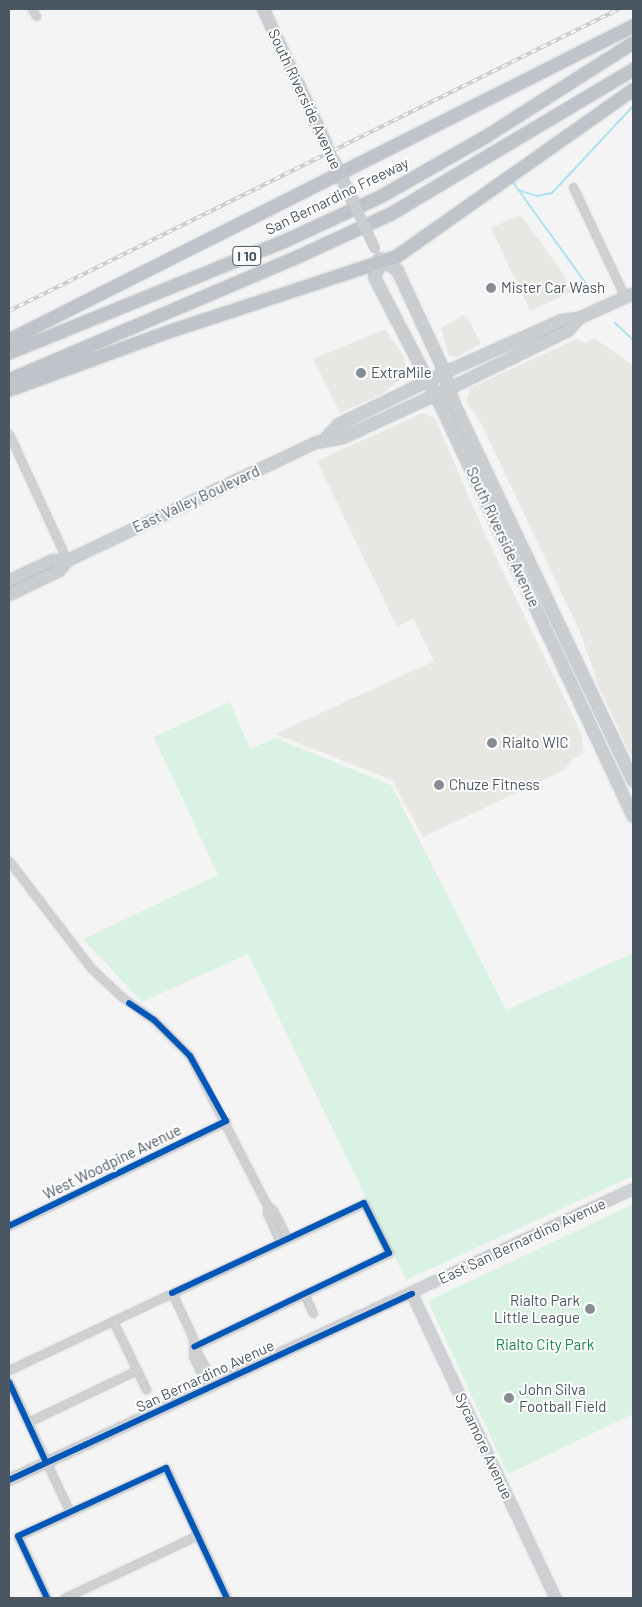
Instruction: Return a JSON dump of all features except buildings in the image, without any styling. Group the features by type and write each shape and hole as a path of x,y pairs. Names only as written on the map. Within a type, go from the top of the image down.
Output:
{"highway":[{"path":"9,340 343,180 633,26"},
{"name":"San Bernardino Freeway","path":"9,353 283,242 382,196 482,139 633,43"},
{"name":"I 10","path":"9,380 308,252 391,214 633,70"},
{"path":"9,390 396,257 573,130 633,90"}],"main road":[{"name":"South Riverside Avenue","path":"265,14 381,261 397,270 441,391 633,816"},
{"name":"South Riverside Avenue","path":"381,261 374,277 435,377 633,781"},
{"path":"578,318 629,295"},
{"name":"East Valley Boulevard","path":"325,438 338,424 435,377 561,320 578,318"},
{"name":"East Valley Boulevard","path":"67,560 325,438 343,436 441,391 568,330 578,318"},
{"path":"9,580 52,560 67,560"},
{"path":"9,594 59,570 67,560"},
{"path":"589,721 598,726 612,752 621,756"},
{"name":"East San Bernardino Avenue","path":"412,1294 633,1189"},
{"name":"San Bernardino Avenue","path":"9,1480 412,1294"},
{"name":"Sycamore Avenue","path":"412,1294 556,1598"}],"street":[{"path":"32,9 36,16"},
{"path":"573,187 629,295"},
{"path":"9,434 67,560"},
{"path":"9,860 91,968 122,997 154,1020 190,1056 226,1121 267,1204 267,1213 283,1240"},
{"name":"West Woodpine Avenue","path":"9,1226 226,1121"},
{"path":"9,1370 364,1203 389,1253 194,1347"},
{"path":"172,1293 211,1387"},
{"path":"304,1294 313,1313"},
{"path":"113,1321 146,1389"},
{"path":"28,1422 137,1370"},
{"path":"9,1382 70,1512"},
{"path":"47,1598 18,1536 166,1468 227,1598"},
{"path":"64,1598 198,1535"}],"shaded area":[{"path":"517,216 522,217 562,272 571,292 530,311 491,228"},
{"path":"463,315 469,320 481,344 457,357 449,356 441,328"},
{"path":"385,329 404,356 407,374 382,394 340,413 313,359"},
{"path":"594,338 633,365 633,760 599,687 580,632 482,425 466,401 470,388 576,339 585,343"},
{"path":"422,413 435,418 484,532 582,735 583,754 573,759 564,770 423,837 392,780 275,734 434,661 413,618 397,627 317,461"}],"green space":[{"path":"230,702 250,749 275,738 391,785 506,1010 633,953 633,1176 406,1280 248,954 142,1002 83,939 218,875 154,737"},
{"name":"Rialto City Park","path":"633,1204 633,1414 508,1474 428,1301"}],"waterway":[{"path":"518,190 538,196 552,193 633,106"},
{"path":"512,181 592,292"},
{"path":"615,323 633,340"}],"railway":[{"path":"9,311 619,9"}],"cycle path":[{"path":"9,1226 226,1121 190,1056 154,1020 129,1003"},
{"path":"172,1293 364,1203 389,1253 194,1347"},
{"path":"9,1480 412,1294"},
{"path":"9,1382 46,1462"},
{"path":"47,1598 18,1536 166,1468 227,1598"}],"place":[{"name":"Mister Car Wash","path":"491,288"},
{"name":"ExtraMile","path":"361,373"},
{"name":"Rialto WIC","path":"492,743"},
{"name":"Chuze Fitness","path":"439,785"},
{"name":"Rialto Park Little League","path":"590,1309"},
{"name":"John Silva Football Field","path":"509,1398"}]}
